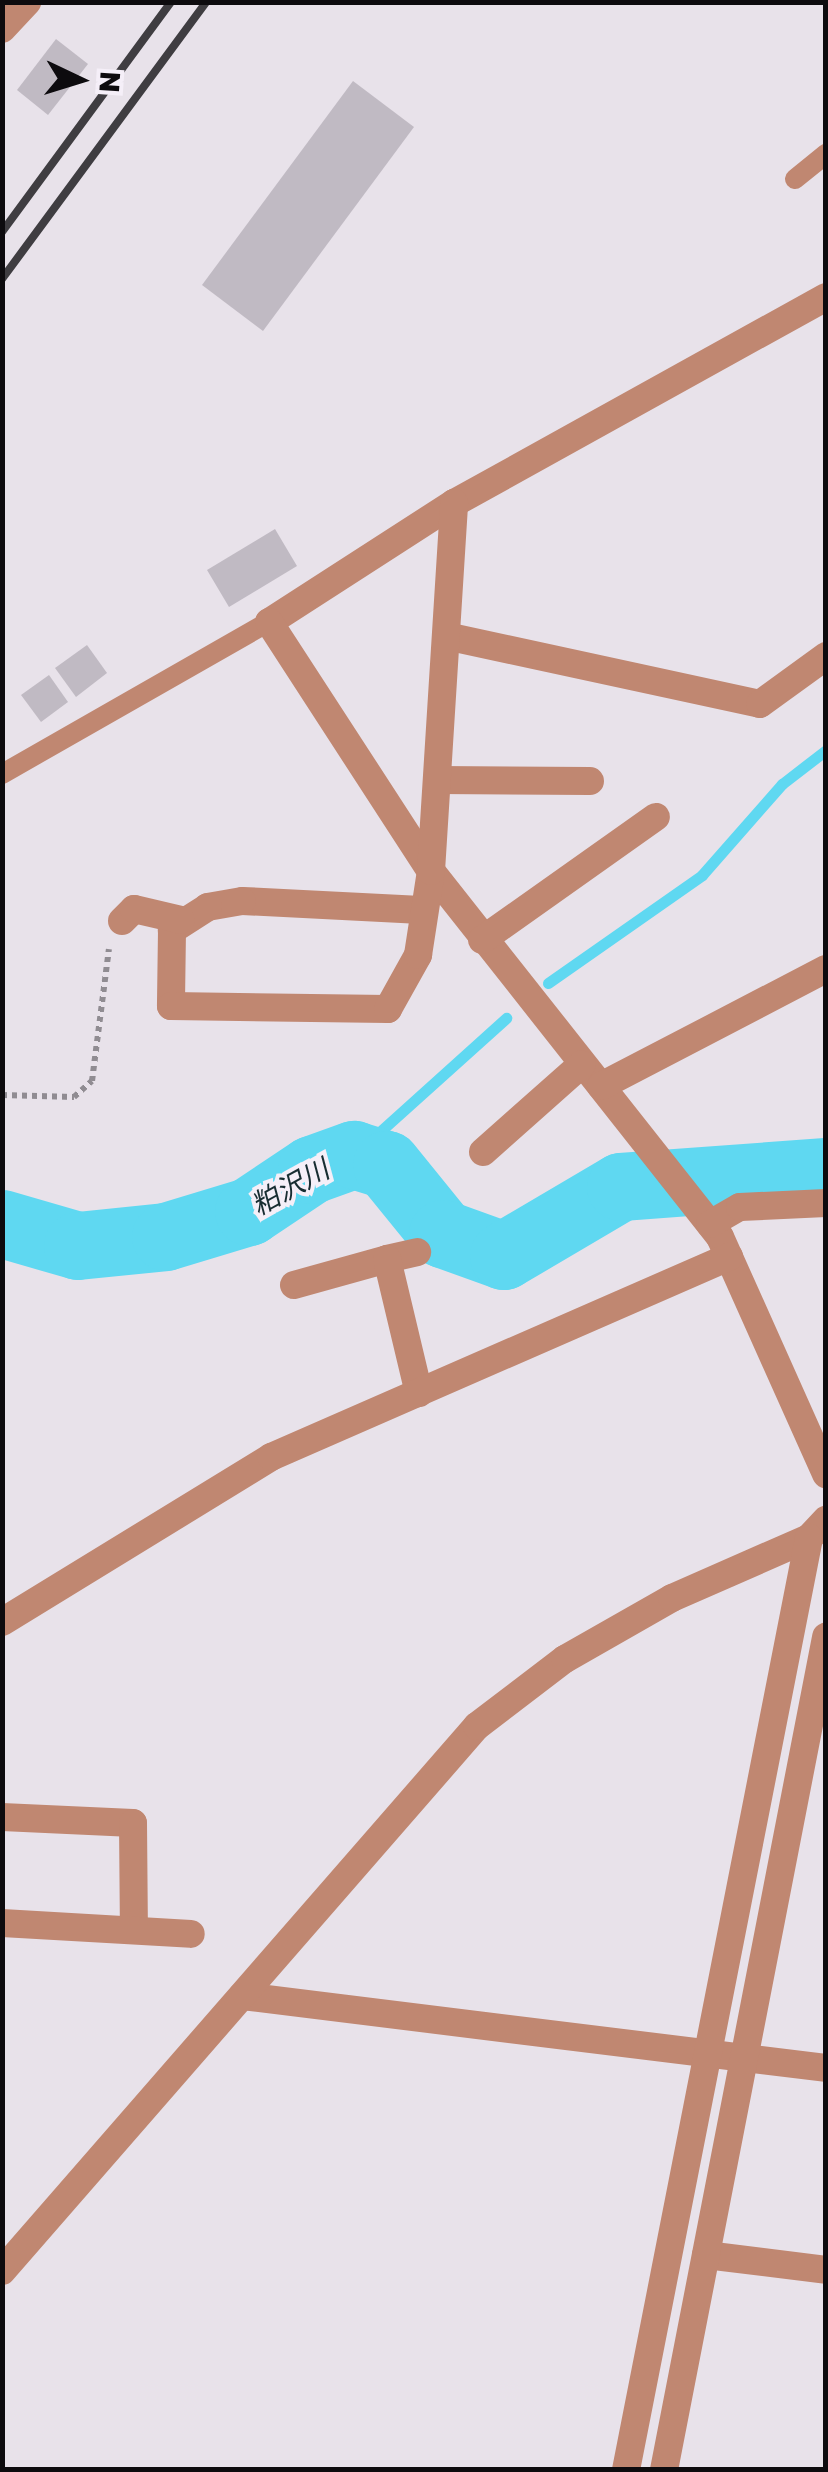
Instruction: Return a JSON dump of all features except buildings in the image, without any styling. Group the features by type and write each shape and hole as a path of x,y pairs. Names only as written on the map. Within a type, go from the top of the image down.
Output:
{"street":[{"path":"2,29 27,2"},
{"path":"826,296 454,503 268,622 432,872 710,1224 826,1474"},
{"path":"421,910 242,901 181,920 172,930 171,1006 388,1009 418,956 421,910 432,872 454,503"},
{"path":"446,636 760,704 826,656"},
{"path":"437,780 590,780"},
{"path":"482,940 656,817"},
{"path":"122,921 134,908 181,920"},
{"path":"601,1086 826,969"},
{"path":"484,1152 582,1064"},
{"path":"710,1224 740,1207 826,1203"},
{"path":"294,1285 417,1252"},
{"path":"2,1622 271,1457 729,1258"},
{"path":"387,1259 419,1393"},
{"path":"2,2271 476,1726 565,1659 657,1607 817,1529"},
{"path":"626,2470 706,2052 817,1529"},
{"path":"664,2470 826,1637"},
{"path":"2,1817 133,1823 134,1929"},
{"path":"2,1923 191,1934"},
{"path":"242,1996 826,2068"},
{"path":"706,2255 826,2270"}],"lane":[{"path":"794,179 826,154"},
{"path":"2,774 268,622"}],"path":[{"path":"2,1094 74,1097 92,1082 105,957 122,921"}],"waterway":[{"path":"548,983 702,875 782,784 826,750"},
{"path":"354,1155 506,1018"},
{"name":"粕沢川","path":"2,1224 78,1246 166,1237 249,1212 312,1170 354,1155 387,1165 443,1234 504,1256 621,1187 826,1172"}],"railway":[{"path":"2,232 171,2"},
{"path":"2,279 206,2"}]}
